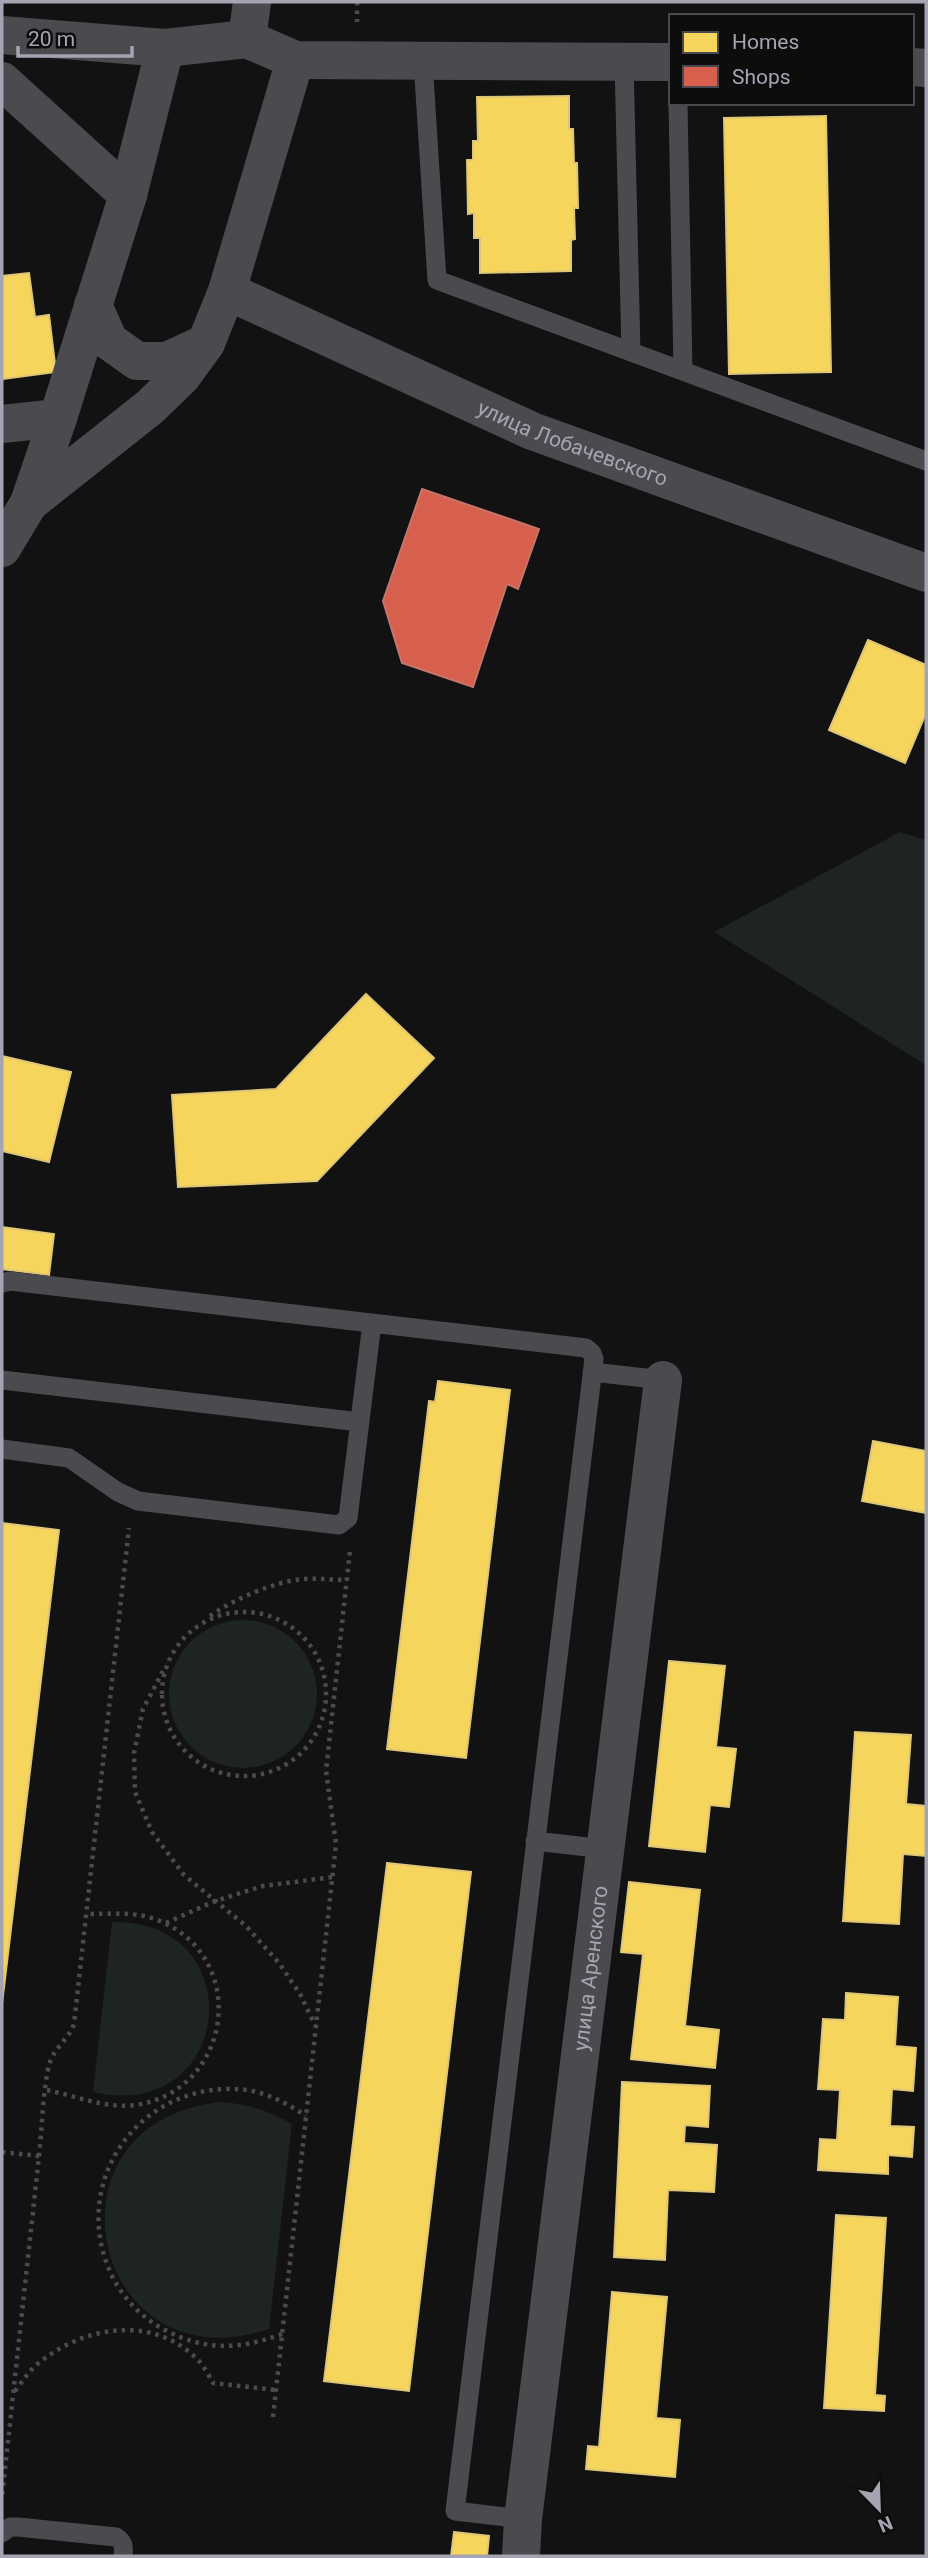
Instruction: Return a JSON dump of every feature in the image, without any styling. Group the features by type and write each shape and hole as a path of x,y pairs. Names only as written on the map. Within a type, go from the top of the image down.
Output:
{"street":[{"path":"247,39 252,2"},
{"path":"2,35 164,48 247,39 295,60 669,62"},
{"path":"2,548 29,503 58,418 128,195 164,48"},
{"path":"29,503 150,407 182,376 206,343 227,291 295,60"},
{"path":"2,81 128,195"},
{"name":"улица Лобачевского","path":"227,291 532,431 926,572"},
{"path":"93,305 109,341 137,361 167,360 206,343"},
{"path":"2,424 58,418"},
{"name":"улица Аренского","path":"521,2556 523,2519 663,1380"}],"lane":[{"path":"423,61 437,280 926,461"},
{"path":"624,62 631,352"},
{"path":"678,105 683,371"},
{"path":"2,1283 10,1280 586,1348 592,1353 594,1359 455,2511 523,2519"},
{"path":"2,1449 69,1458 132,1499 339,1525 348,1518 372,1323"},
{"path":"592,1372 663,1380"},
{"path":"2,1380 360,1422"},
{"path":"535,1841 605,1849"},
{"path":"2,2533 10,2527 18,2527 116,2538 121,2540 124,2546 123,2556"}],"path":[{"path":"2,2497 52,2057 74,2024 132,1499"},
{"path":"273,2417 336,1844 326,1771 352,1538 345,1522"},
{"path":"316,2027 300,1994 279,1963 246,1926 184,1875 152,1832 135,1792 134,1753 143,1709 178,1643 195,1627 224,1607 258,1591 301,1579 347,1580"},
{"path":"167,1664 161,1687 162,1710 170,1732 184,1752 202,1766 224,1775 248,1777 270,1772 292,1762 309,1745 321,1725 326,1702 325,1679 317,1656 304,1637 285,1622 263,1614 239,1612 216,1616 195,1627"},
{"path":"326,1702 334,1703"},
{"path":"165,1923 215,1900 263,1886 333,1877"},
{"path":"47,2090 112,2105 134,2105 166,2095 193,2076 216,2038 218,1992 210,1968 197,1948 180,1931 165,1923 135,1914 86,1914"},
{"path":"282,2334 257,2343 231,2347 205,2345 180,2338 164,2329 136,2309 119,2288 103,2253 98,2214 109,2164 123,2142 140,2122 169,2103 209,2090 235,2089 260,2093 284,2102 306,2116"},
{"path":"166,2095 169,2103"},
{"path":"2,2152 39,2157"},
{"path":"13,2393 38,2363 64,2346 89,2334 112,2329 141,2330 174,2342 199,2361 213,2383 276,2390"},
{"path":"160,2337 164,2329"}],"shaded area":[{"path":"900,832 926,840 926,1065 714,932"},
{"path":"243,1620 271,1626 295,1642 311,1666 317,1694 311,1722 295,1746 271,1762 243,1768 215,1762 191,1746 175,1722 169,1694 175,1666 191,1642 215,1626"},
{"path":"112,1922 158,1930 189,1952 206,1984 209,2019 198,2052 175,2079 140,2094 93,2092"},
{"path":"222,2102 258,2109 292,2124 269,2329 208,2337 160,2321 126,2288 108,2245 107,2198 124,2154 162,2119"}],"building: Homes":[{"path":"569,96 569,129 573,129 574,163 577,163 578,208 574,208 575,239 571,240 571,271 480,273 480,238 474,238 474,213 468,214 467,160 473,160 473,141 478,141 477,97"},
{"path":"826,116 831,372 729,374 724,118"},
{"path":"29,273 35,317 49,315 56,372 2,379 2,276"},
{"path":"868,640 926,665 926,713 905,763 829,730"},
{"path":"366,994 434,1058 317,1181 178,1187 172,1095 276,1089"},
{"path":"2,1056 71,1072 49,1162 2,1151"},
{"path":"2,1227 54,1234 49,1275 2,1269"},
{"path":"438,1381 510,1390 466,1758 387,1749 429,1401 435,1402"},
{"path":"873,1441 926,1451 926,1513 862,1501"},
{"path":"2,1523 59,1530 2,2004"},
{"path":"669,1661 725,1666 716,1747 736,1749 729,1807 710,1805 705,1852 649,1846"},
{"path":"855,1732 911,1735 906,1804 926,1806 926,1856 903,1854 899,1924 843,1921"},
{"path":"387,1863 471,1872 409,2391 324,2381"},
{"path":"629,1882 700,1890 685,2026 719,2030 715,2068 631,2059 643,1954 621,1952"},
{"path":"846,1993 898,1997 895,2046 916,2048 913,2091 892,2089 890,2126 914,2127 912,2157 888,2155 888,2174 818,2170 820,2139 837,2140 840,2090 818,2089 823,2019 845,2020"},
{"path":"622,2082 710,2086 708,2127 685,2125 684,2143 717,2145 714,2192 668,2190 665,2260 614,2257"},
{"path":"836,2215 886,2218 875,2395 885,2396 884,2411 824,2408"},
{"path":"612,2292 667,2297 656,2418 680,2420 675,2477 586,2469 588,2446 599,2447"},
{"path":"454,2532 489,2536 487,2556 451,2556"}],"building: Shops":[{"path":"422,489 539,529 518,589 507,584 473,687 402,663 383,601"}]}
